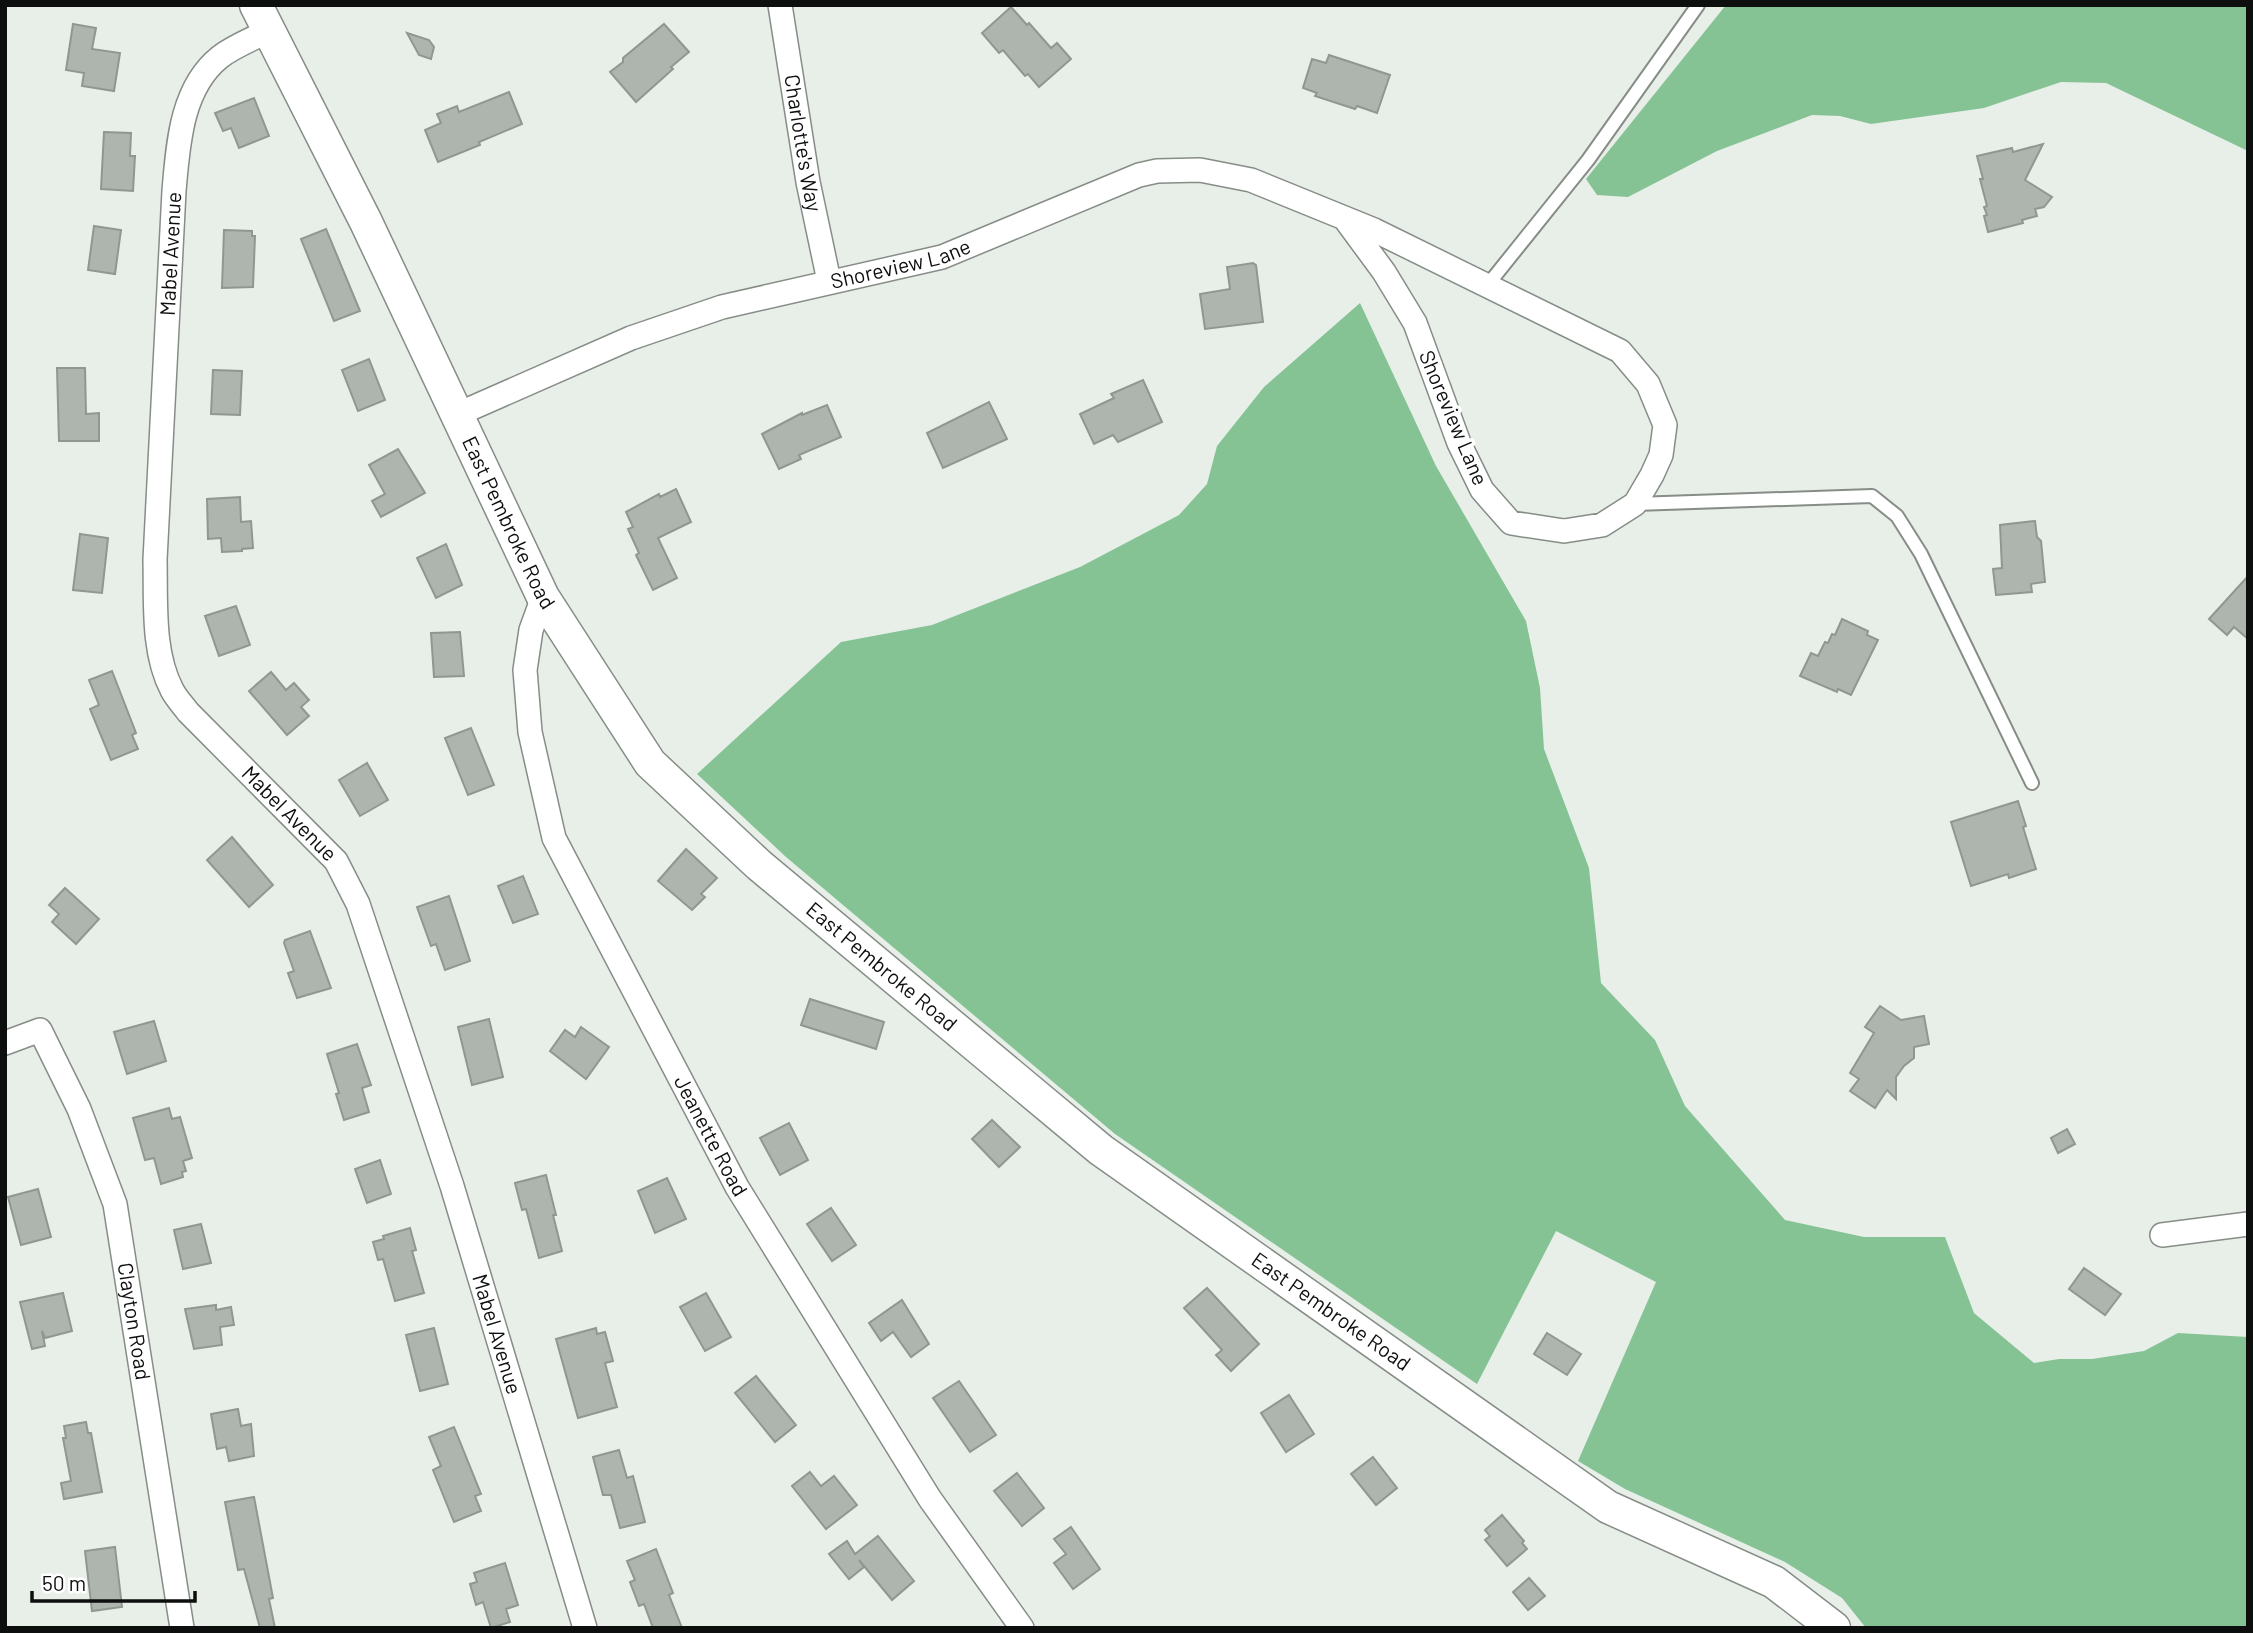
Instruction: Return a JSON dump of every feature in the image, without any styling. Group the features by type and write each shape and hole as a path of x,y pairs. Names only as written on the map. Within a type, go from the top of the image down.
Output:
{"street":[{"name":"Charlotte's Way","path":"780,5 808,182 829,281"},
{"name":"East Pembroke Road","path":"262,18 366,222 543,597 650,763 759,864 1101,1150 1608,1507 1774,1582 1834,1628"},
{"name":"Mabel Avenue","path":"262,18 203,74 193,90 178,146 155,560 156,610 163,667 172,690 188,712 336,861 358,904 452,1186 584,1628"},
{"name":"Shoreview Lane","path":"456,415 631,338 722,307 943,257 1139,175 1157,171 1200,170 1251,180 1374,230 1620,351 1648,384 1665,425 1661,455 1635,504 1602,525 1564,531 1511,523 1482,490 1476,479 1459,443 1415,323 1384,272 1345,219"},
{"name":"Jeanette Road","path":"543,597 531,630 525,670 530,732 554,838 737,1188 930,1499 1022,1628"},
{"name":"Clayton Road","path":"5,1043 40,1030 79,1110 115,1204 182,1628"},
{"path":"2162,1235 2248,1224"}],"lane":[{"path":"1486,287 1588,160 1698,5"},
{"path":"1635,504 1872,496 1897,516 1922,554 2032,783"}],"green space":[{"path":"1726,5 2248,5 2248,151 2106,83 2061,82 1984,108 1871,124 1840,116 1812,115 1717,151 1628,197 1597,195 1586,179"},
{"path":"1360,303 1436,466 1526,621 1540,688 1544,749 1589,868 1601,983 1655,1040 1685,1106 1785,1220 1864,1237 1945,1237 1974,1313 2034,1363 2059,1359 2092,1359 2144,1351 2178,1333 2248,1337 2248,1628 1866,1628 1842,1598 1785,1562 1625,1489 1578,1461 1656,1282 1556,1231 1477,1384 1115,1134 786,857 697,774 841,642 932,625 1080,567 1179,515 1207,484 1217,446 1264,387"}],"building":[{"path":"1011,7 1051,48 1057,43 1071,59 1039,87 1028,74 1025,76 1003,50 999,53 982,33"},
{"path":"73,24 96,28 92,49 120,53 114,91 82,86 84,73 66,70"},
{"path":"664,24 689,52 636,102 610,72"},
{"path":"407,33 429,40 434,47 431,59 419,55"},
{"path":"1329,55 1390,75 1377,113 1315,96 1317,93 1303,88 1312,59 1326,63"},
{"path":"509,92 522,124 438,162 425,130 441,123 437,114 457,106 459,112"},
{"path":"254,98 269,136 239,148 231,128 223,131 215,113"},
{"path":"104,132 131,133 130,156 135,156 133,191 101,189"},
{"path":"2043,144 2025,180 2052,197 2044,207 2035,209 2037,216 2022,220 2023,223 1988,232 1984,216 1987,215 1984,207 1987,206 1977,156 2012,148 2013,152"},
{"path":"94,226 121,230 115,274 88,270"},
{"path":"326,229 360,311 334,321 301,239"},
{"path":"224,230 252,231 252,236 255,236 253,287 222,288"},
{"path":"1253,263 1256,265 1263,322 1205,329 1200,294 1230,289 1227,267"},
{"path":"369,359 385,400 358,411 342,370"},
{"path":"57,368 85,368 86,414 99,413 99,441 59,441"},
{"path":"213,370 242,371 240,415 211,414"},
{"path":"1143,380 1162,422 1118,442 1113,435 1094,444 1080,414 1114,398 1111,394"},
{"path":"989,402 1007,439 943,468 927,433"},
{"path":"827,405 841,437 799,455 801,459 779,469 762,434 802,413"},
{"path":"398,449 425,493 381,517 372,501 385,494 369,465"},
{"path":"676,489 691,522 658,538 677,578 653,590 636,555 639,553 628,529 633,527 626,512 659,494 660,497"},
{"path":"240,497 241,522 251,521 253,548 222,552 221,538 208,539 207,499"},
{"path":"2035,521 2037,537 2041,541 2045,582 2031,584 2032,592 1996,595 1993,569 2002,568 2000,525"},
{"path":"80,534 108,538 102,593 73,590"},
{"path":"446,544 462,585 436,598 417,558"},
{"path":"2248,576 2248,639 2234,627 2227,635 2209,619"},
{"path":"236,606 250,645 219,656 205,616"},
{"path":"1842,619 1868,631 1867,635 1878,640 1851,695 1800,676 1811,653 1818,656 1825,642 1828,643 1832,634 1835,635"},
{"path":"460,632 464,676 434,677 431,633"},
{"path":"112,671 136,733 132,735 138,749 111,760 90,709 99,705 89,680"},
{"path":"271,672 286,690 294,683 309,700 301,707 309,716 287,735 249,691"},
{"path":"471,728 494,785 468,795 445,738"},
{"path":"367,763 388,800 360,816 339,780"},
{"path":"2018,801 2036,869 2009,878 2008,874 1971,886 1951,822"},
{"path":"232,837 273,885 249,907 207,860"},
{"path":"686,849 717,878 701,894 705,897 692,910 658,881"},
{"path":"523,876 538,914 513,923 498,886"},
{"path":"65,888 99,919 76,944 52,922 59,914 49,905"},
{"path":"449,896 470,961 445,970 436,944 431,946 417,907"},
{"path":"310,931 331,988 297,998 288,973 294,971 284,943 285,940"},
{"path":"810,999 884,1022 876,1049 801,1025"},
{"path":"1880,1006 1901,1020 1924,1016 1929,1044 1914,1047 1914,1058 1896,1077 1896,1099 1887,1090 1875,1108 1850,1091 1859,1079 1850,1073 1874,1033 1865,1027"},
{"path":"489,1019 503,1077 472,1085 458,1027"},
{"path":"154,1021 166,1061 127,1074 114,1032"},
{"path":"581,1027 609,1047 586,1079 550,1051 565,1030 575,1037"},
{"path":"357,1044 371,1085 362,1088 369,1112 344,1120 327,1054"},
{"path":"169,1108 172,1119 180,1117 192,1158 183,1161 186,1171 182,1172 183,1177 161,1184 154,1158 145,1160 133,1118"},
{"path":"992,1120 1020,1147 999,1167 972,1139"},
{"path":"789,1123 808,1160 780,1175 760,1138"},
{"path":"2067,1129 2075,1144 2058,1153 2051,1138"},
{"path":"380,1160 391,1194 367,1203 355,1169"},
{"path":"546,1175 562,1251 539,1258 526,1209 522,1210 515,1183"},
{"path":"667,1178 686,1219 655,1233 638,1191"},
{"path":"38,1189 51,1237 21,1245 8,1197"},
{"path":"831,1208 856,1245 832,1261 807,1224"},
{"path":"201,1224 211,1263 183,1269 174,1230"},
{"path":"410,1228 416,1250 412,1251 424,1293 395,1301 383,1259 378,1260 373,1242"},
{"path":"2084,1268 2121,1294 2105,1315 2069,1289"},
{"path":"1207,1288 1259,1344 1231,1371 1216,1355 1222,1350 1184,1308"},
{"path":"63,1293 72,1331 45,1338 42,1331 45,1346 32,1349 20,1302"},
{"path":"706,1293 731,1337 705,1351 680,1307"},
{"path":"902,1300 929,1344 911,1357 893,1332 881,1341 869,1323"},
{"path":"216,1305 216,1310 231,1307 234,1325 220,1327 222,1345 194,1349 185,1309"},
{"path":"434,1328 448,1384 420,1391 406,1335"},
{"path":"596,1328 597,1334 605,1332 613,1361 605,1363 617,1407 578,1418 556,1339"},
{"path":"1547,1333 1581,1354 1567,1375 1534,1354"},
{"path":"756,1376 796,1425 775,1442 735,1393"},
{"path":"959,1381 996,1435 970,1452 933,1398"},
{"path":"1289,1395 1314,1434 1286,1452 1261,1413"},
{"path":"238,1409 241,1426 251,1424 254,1456 229,1461 226,1447 217,1449 211,1414"},
{"path":"86,1422 88,1433 91,1433 102,1492 64,1499 61,1483 71,1481 63,1438 66,1438 64,1426"},
{"path":"454,1427 481,1494 475,1496 481,1511 454,1522 433,1470 441,1466 429,1437"},
{"path":"619,1450 627,1478 633,1476 645,1522 620,1528 611,1495 603,1495 593,1457"},
{"path":"1373,1457 1397,1488 1376,1505 1351,1474"},
{"path":"810,1472 821,1486 834,1476 857,1505 826,1529 792,1486"},
{"path":"1017,1473 1044,1508 1022,1526 994,1491"},
{"path":"254,1497 273,1598 269,1599 275,1628 260,1628 244,1569 238,1570 225,1502"},
{"path":"1502,1515 1524,1541 1522,1543 1527,1549 1507,1566 1485,1540 1490,1536 1485,1530"},
{"path":"1071,1527 1100,1569 1073,1589 1054,1563 1066,1554 1054,1539"},
{"path":"878,1536 914,1581 892,1600 859,1560 864,1567 849,1579 829,1554 847,1541 855,1554"},
{"path":"115,1547 122,1607 92,1611 85,1551"},
{"path":"656,1549 673,1593 669,1595 682,1628 653,1628 644,1604 639,1606 630,1582 635,1580 627,1561"},
{"path":"505,1563 518,1605 506,1609 510,1622 491,1628 483,1602 476,1605 470,1584 477,1582 474,1573"},
{"path":"1529,1578 1545,1596 1528,1610 1513,1592"}]}
